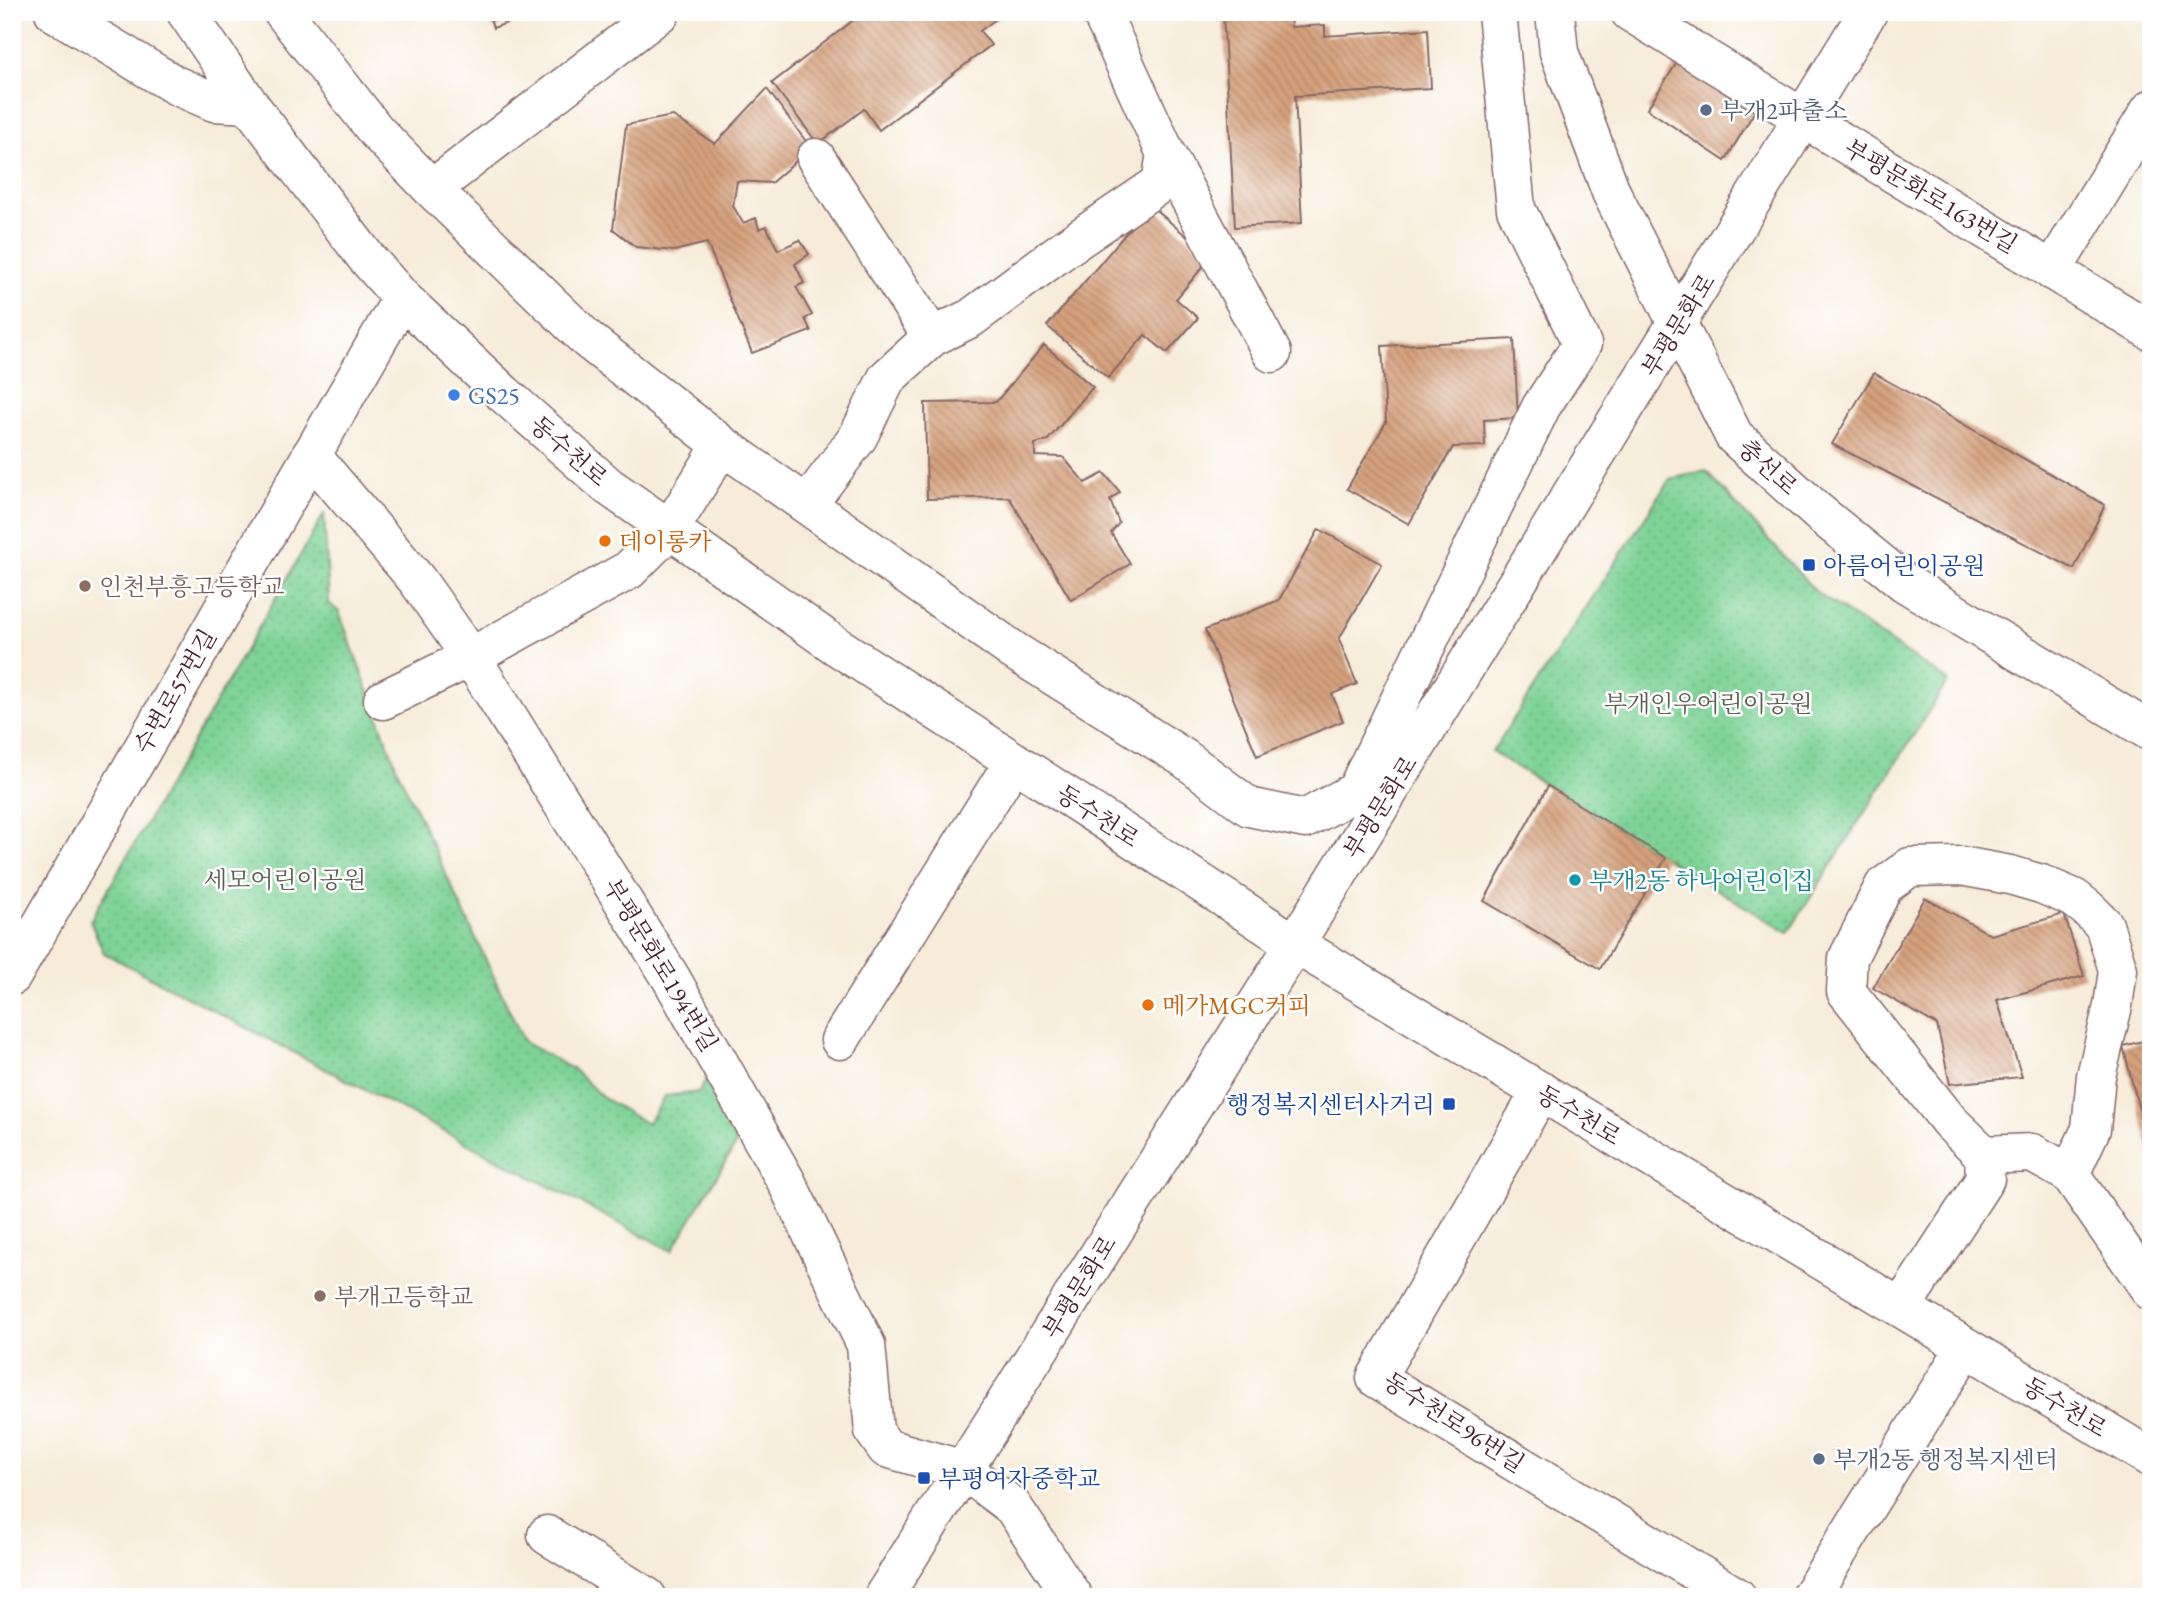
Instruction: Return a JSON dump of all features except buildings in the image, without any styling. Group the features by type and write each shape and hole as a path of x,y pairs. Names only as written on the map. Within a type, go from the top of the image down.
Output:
{"street":[{"path":"54,12 174,85 214,102 250,104"},
{"name":"동수천로","path":"186,12 250,104 365,256 402,298 504,394 608,486 835,645 1295,944 2151,1458"},
{"path":"283,12 376,131 432,190 588,340 722,445 1014,651 1184,758 1249,807 1306,819 1356,791 1541,407 1582,344 1516,209 1497,12"},
{"path":"432,190 661,12"},
{"path":"1101,12 1166,154 1272,353"},
{"name":"충선로","path":"1555,12 1559,52 1611,192 1734,436 1818,512 1905,583 2151,732"},
{"name":"부평문화로163번길","path":"1630,12 2151,331"},
{"name":"부평문화로","path":"883,1597 1295,944 1868,12"},
{"path":"2052,271 2151,109"},
{"path":"807,505 858,438 887,378 932,337 971,318 1067,247 1161,183 1166,154"},
{"path":"816,158 932,337"},
{"name":"수변로57번길","path":"12,976 402,298"},
{"path":"383,699 471,657 629,570 670,529 722,445"},
{"name":"부평문화로194번길","path":"311,454 417,580 471,657 671,978 786,1181 866,1345 874,1431 886,1448 964,1470"},
{"path":"840,1040 1014,761"},
{"path":"1901,1308 1985,1179 1984,1155 1950,1122 1846,990 1848,958 1884,887 1910,867 1961,866 2041,884 2074,898 2104,925 2118,970 2113,1006 2096,1076 2091,1129 2070,1174"},
{"name":"동수천로96번길","path":"1541,1091 1376,1378 1737,1597"},
{"path":"1984,1155 2032,1153 2070,1174 2151,1291"},
{"path":"1810,1597 1966,1347"},
{"path":"964,1470 1013,1507 1073,1597"},
{"path":"547,1535 647,1597"}],"green space":[{"name":"부개인우어린이공원","path":"1706,471 1816,592 1948,681 1788,933 1492,752 1670,479"},
{"name":"세모어린이공원","path":"324,514 329,603 339,612 398,771 524,1042 574,1070 602,1097 647,1124 665,1096 699,1092 710,1072 743,1132 672,1251 104,953 90,921"}],"place":[{"name":"부개2파출소","path":"1706,110"},
{"name":"GS25","path":"454,395"},
{"name":"데이롱카","path":"605,541"},
{"name":"아름어린이공원","path":"1809,565"},
{"name":"인천부흥고등학교","path":"85,586"},
{"name":"부개2동 하나어린이집","path":"1575,880"},
{"name":"메가MGC커피","path":"1148,1005"},
{"name":"행정복지센터사거리","path":"1449,1104"},
{"name":"부개고등학교","path":"320,1296"},
{"name":"부개2동 행정복지센터","path":"1819,1459"},
{"name":"부평여자중학교","path":"924,1478"}]}
